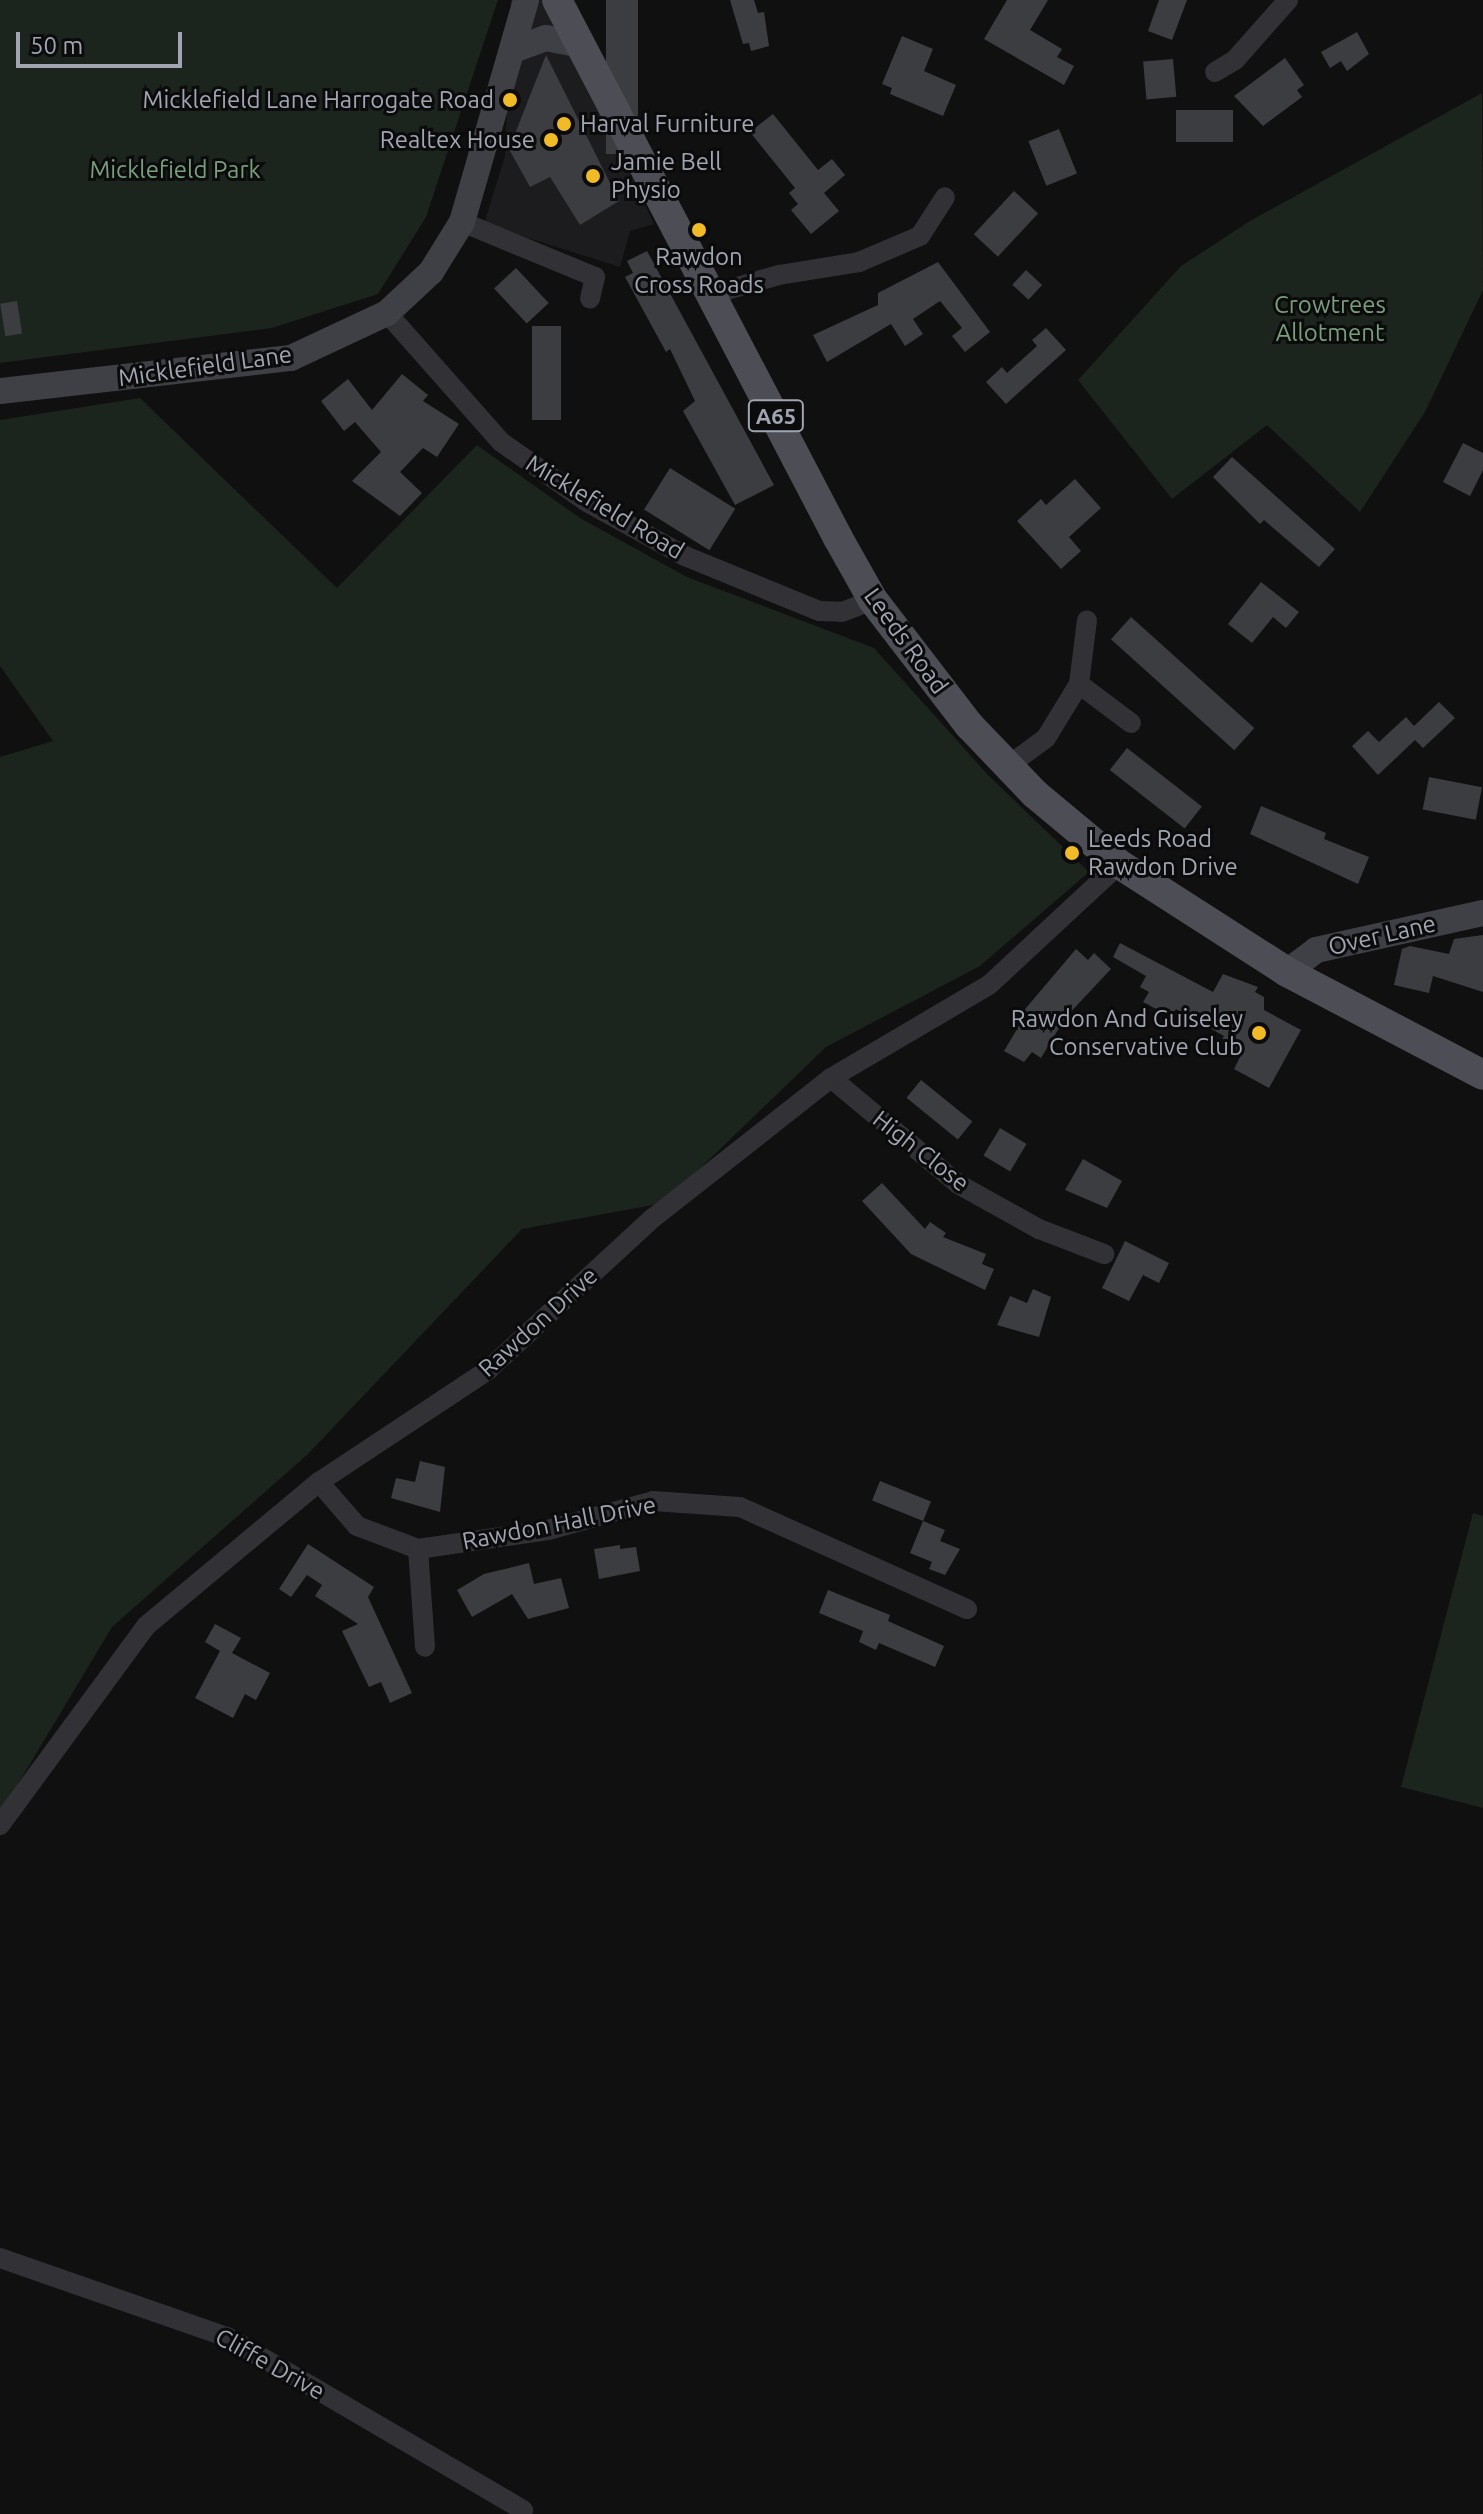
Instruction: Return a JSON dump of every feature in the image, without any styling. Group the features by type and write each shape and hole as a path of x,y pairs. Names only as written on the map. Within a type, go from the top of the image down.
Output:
{"main road":[{"name":"Micklefield Lane","path":"0,391 291,358 387,313 431,272 462,222 526,0"},
{"name":"Leeds Road","path":"557,0 873,600 969,725 1008,766 1119,864 1287,972 1483,1075"},
{"path":"513,50 546,38 581,45"},
{"name":"Over Lane","path":"1287,972 1316,950 1483,913"}],"street":[{"path":"1215,72 1235,60 1288,0"},
{"path":"713,294 779,275 859,262 920,236 945,197"},
{"path":"462,222 595,277 590,298"},
{"name":"Micklefield Road","path":"387,313 501,442 619,521 723,573 819,611 858,608 873,600"},
{"path":"1008,766 1046,738 1079,684 1087,620"},
{"path":"1079,684 1131,723"},
{"name":"Rawdon Drive","path":"0,1825 146,1626 319,1482 488,1370 653,1218 831,1078 989,985 1119,864"},
{"name":"High Close","path":"831,1078 958,1184 1039,1229 1104,1254"},
{"name":"Rawdon Hall Drive","path":"319,1482 357,1526 418,1549 548,1530 653,1501 740,1507 967,1609"},
{"path":"418,1549 425,1647"},
{"name":"Cliffe Drive","path":"0,2258 227,2337 523,2510"}],"shaded area":[{"path":"511,0 547,0 654,224 630,231 620,267 484,224 505,156"}],"green space":[{"name":"Micklefield Park","path":"0,0 498,0 426,217 378,294 272,328 0,363"},
{"name":"Crowtrees Allotment","path":"1482,93 1483,290 1425,412 1360,512 1267,425 1172,499 1078,380 1181,266 1250,221"},
{"path":"140,398 337,588 477,445 580,518 687,577 874,648 989,776 1089,872 980,966 826,1047 664,1203 522,1229 308,1454 112,1627 0,1814 0,757 53,741 0,666 0,420"},
{"path":"1473,1513 1483,1516 1483,1808 1401,1787"}],"building":[{"path":"606,0 638,0 638,154 606,154"},
{"path":"730,0 754,0 758,13 764,12 769,46 751,51 749,43 743,44"},
{"path":"1007,0 1048,0 1030,30 1062,49 1057,57 1074,66 1064,85 984,39"},
{"path":"1159,0 1187,0 1172,40 1148,31"},
{"path":"1357,32 1369,54 1347,71 1341,61 1330,68 1321,52"},
{"path":"902,36 933,49 924,71 956,85 943,116 890,94 892,88 882,84"},
{"name":"Realtex House","path":"546,55 619,201 580,225 550,177 530,187 509,149"},
{"path":"1285,58 1304,85 1297,90 1302,97 1263,126 1234,96"},
{"path":"1173,59 1176,97 1146,99 1143,62"},
{"path":"1176,110 1233,110 1233,142 1176,142"},
{"path":"773,114 818,170 832,159 845,175 824,193 839,211 811,234 791,210 798,204 789,193 795,188 750,132"},
{"path":"1059,129 1077,174 1046,186 1028,141"},
{"path":"1014,191 1038,214 998,257 974,234"},
{"path":"647,251 774,485 735,505 683,411 695,401 670,349 666,352 625,277 633,273 627,261"},
{"path":"938,262 990,332 965,352 952,336 962,328 940,301 913,319 923,334 905,346 891,324 827,362 813,335 878,305 878,293"},
{"path":"516,268 549,303 527,324 494,288"},
{"path":"1026,270 1042,285 1028,300 1012,285"},
{"path":"17,301 22,334 5,336 0,304"},
{"path":"532,326 561,326 561,420 532,420"},
{"path":"1046,328 1066,350 1006,404 986,382 1002,367 1007,373 1037,346 1032,340"},
{"path":"402,374 428,395 423,401 459,424 437,457 423,448 400,472 422,493 400,516 352,481 381,452 355,422 344,431 321,401 348,379 372,410"},
{"path":"1463,443 1483,453 1483,470 1470,496 1443,482"},
{"path":"1232,457 1335,549 1319,567 1264,520 1260,524 1213,477"},
{"path":"670,468 735,509 709,550 644,510"},
{"path":"1075,479 1101,508 1069,537 1081,551 1061,569 1017,521 1041,499 1046,505"},
{"path":"1261,582 1299,612 1286,628 1273,617 1252,643 1228,624"},
{"path":"1131,617 1254,728 1234,750 1111,639"},
{"path":"1439,702 1455,718 1423,748 1415,740 1378,775 1352,746 1368,731 1379,742 1406,717 1414,726"},
{"path":"1127,748 1202,806 1185,829 1110,770"},
{"path":"1429,777 1482,787 1476,820 1423,809"},
{"path":"1261,806 1326,833 1324,839 1369,857 1358,884 1250,834"},
{"path":"1483,935 1483,992 1433,976 1429,993 1394,985 1402,949 1410,946 1449,954 1454,939"},
{"name":"Rawdon And Guiseley Conservative Club","path":"1120,943 1213,992 1223,974 1258,987 1255,992 1264,997 1264,1010 1301,1030 1269,1088 1234,1069 1241,1055 1220,1043 1224,1036 1176,1009 1171,1017 1143,1002 1149,992 1140,987 1146,976 1113,957"},
{"path":"1076,949 1088,960 1094,953 1111,969 1065,1018 1041,1058 1032,1052 1024,1062 1004,1051 1020,1024 1015,1021"},
{"path":"921,1080 972,1122 958,1139 907,1098"},
{"path":"1000,1128 1027,1144 1010,1171 984,1155"},
{"path":"1083,1159 1122,1181 1107,1208 1065,1190"},
{"path":"882,1183 925,1229 930,1222 946,1233 943,1237 986,1254 982,1264 994,1269 985,1290 911,1254 862,1201"},
{"path":"1125,1241 1169,1263 1159,1283 1143,1275 1129,1301 1102,1288"},
{"path":"1033,1289 1051,1297 1039,1337 997,1325 1010,1296 1027,1303"},
{"path":"420,1461 445,1467 440,1512 391,1498 396,1478 415,1482"},
{"path":"880,1481 931,1502 923,1521 872,1500"},
{"path":"923,1521 945,1530 940,1541 960,1549 945,1575 929,1569 932,1562 910,1553"},
{"path":"308,1544 374,1587 368,1597 412,1693 390,1703 381,1682 369,1687 342,1631 358,1624 315,1596 322,1585 307,1575 291,1597 279,1589"},
{"path":"620,1545 620,1549 636,1547 640,1571 599,1579 594,1549"},
{"path":"529,1563 534,1584 561,1578 569,1608 528,1619 512,1594 472,1617 457,1590 484,1574"},
{"path":"828,1590 890,1615 888,1621 944,1646 935,1667 879,1643 876,1650 859,1642 863,1631 819,1613"},
{"path":"215,1624 241,1638 232,1653 270,1673 256,1700 245,1694 233,1718 195,1698 220,1651 205,1642"}],"place":[{"name":"Micklefield Lane Harrogate Road","path":"510,100"},
{"name":"Harval Furniture","path":"564,124"},
{"name":"Realtex House","path":"551,140"},
{"name":"Jamie Bell Physio","path":"593,176"},
{"name":"Rawdon Cross Roads","path":"699,230"},
{"name":"Leeds Road Rawdon Drive","path":"1072,853"},
{"name":"Rawdon And Guiseley Conservative Club","path":"1259,1033"}]}
